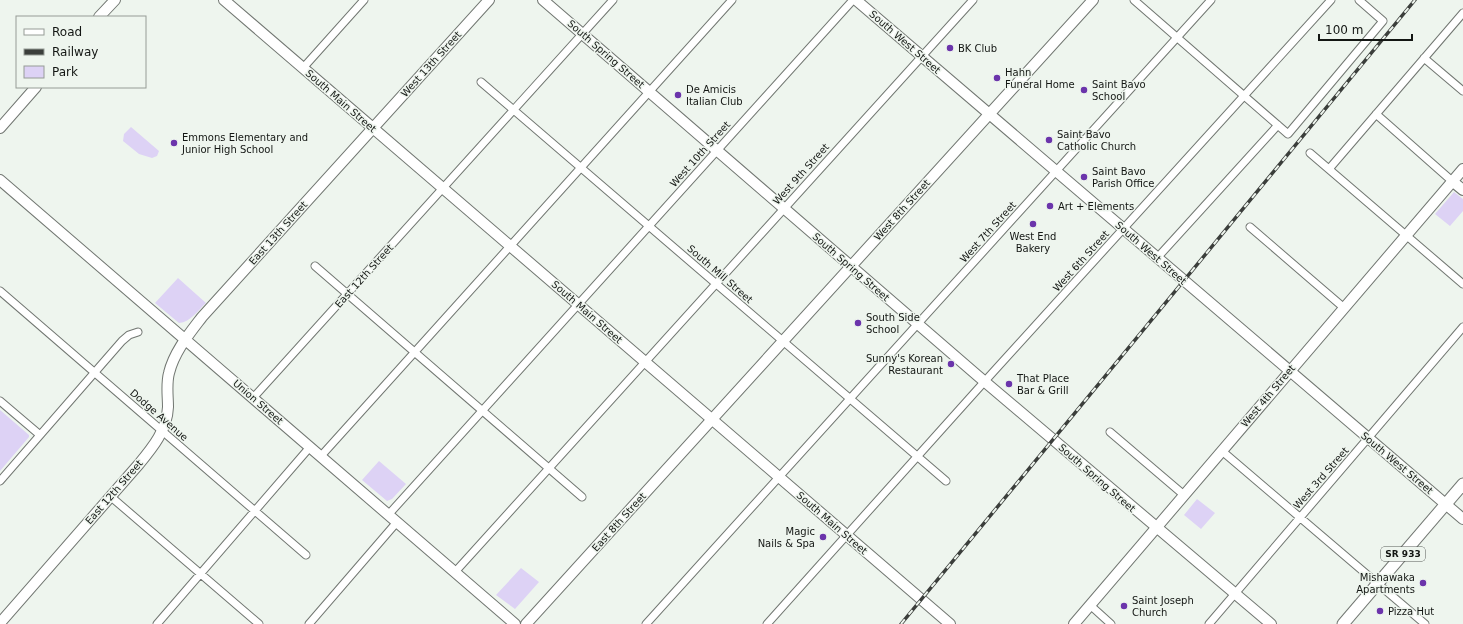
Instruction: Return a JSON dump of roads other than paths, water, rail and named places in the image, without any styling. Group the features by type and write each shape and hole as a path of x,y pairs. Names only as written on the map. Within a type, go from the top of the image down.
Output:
{"main road":[{"name":"SR 933","path":"1344,624 1463,484"}],"street":[{"path":"101,16 115,0"},
{"name":"South Main Street","path":"224,0 442,189 950,624"},
{"path":"303,68 364,0"},
{"name":"West 13th Street","path":"373,128 489,0"},
{"name":"South Spring Street","path":"543,0 783,209 1156,528 1271,624"},
{"name":"East 12th Street","path":"254,398 613,0"},
{"path":"321,456 732,0"},
{"name":"South West Street","path":"854,0 1463,519"},
{"name":"West 10th Street","path":"389,514 577,304 854,0"},
{"name":"West 9th Street","path":"455,572 973,0"},
{"name":"West 8th Street","path":"712,420 1093,0"},
{"path":"1134,0 1288,134 1383,21 1359,0"},
{"name":"West 7th Street","path":"646,624 849,398 918,324 1211,0"},
{"name":"West 6th Street","path":"767,624 918,457 984,381 1331,0"},
{"path":"1328,169 1463,13"},
{"path":"1424,58 1463,91"},
{"name":"South Mill Street","path":"481,82 716,283 782,342 946,481"},
{"path":"0,128 35,88"},
{"path":"1376,114 1463,190"},
{"path":"1157,258 1278,125"},
{"name":"East 13th Street","path":"185,340 211,306 373,128"},
{"path":"1310,153 1463,284"},
{"name":"West 4th Street","path":"1074,624 1463,168"},
{"name":"Union Street","path":"0,180 515,624"},
{"path":"1250,227 1343,308"},
{"path":"315,266 582,497"},
{"name":"Dodge Avenue","path":"0,291 306,555"},
{"name":"West 3rd Street","path":"1209,624 1369,439 1463,327"},
{"path":"0,481 122,341 130,335 138,332"},
{"name":"East 12th Street","path":"2,622 152,448 162,431 168,408 167,386 171,366 185,340"},
{"path":"0,401 40,435"},
{"name":"East 8th Street","path":"526,624 712,420"},
{"path":"1110,432 1184,495"},
{"path":"157,624 202,574 310,447"},
{"path":"1222,451 1425,624"},
{"path":"110,496 259,624"},
{"path":"309,624 397,522"},
{"path":"1090,605 1111,624"}],"railway":[{"path":"901,624 1415,0"}],"place":[{"name":"BK Club","path":"950,48"},
{"name":"Hahn Funeral Home","path":"997,78"},
{"name":"Saint Bavo School","path":"1084,90"},
{"name":"De Amicis Italian Club","path":"678,95"},
{"name":"Saint Bavo Catholic Church","path":"1049,140"},
{"name":"Emmons Elementary and Junior High School","path":"174,143"},
{"name":"Saint Bavo Parish Office","path":"1084,177"},
{"name":"Art + Elements","path":"1050,206"},
{"name":"West End Bakery","path":"1033,224"},
{"name":"South Side School","path":"858,323"},
{"name":"Sunny's Korean Restaurant","path":"951,364"},
{"name":"That Place Bar & Grill","path":"1009,384"},
{"name":"Magic Nails & Spa","path":"823,537"},
{"name":"Mishawaka Apartments","path":"1423,583"},
{"name":"Saint Joseph Church","path":"1124,606"},
{"name":"Pizza Hut","path":"1380,611"}]}
